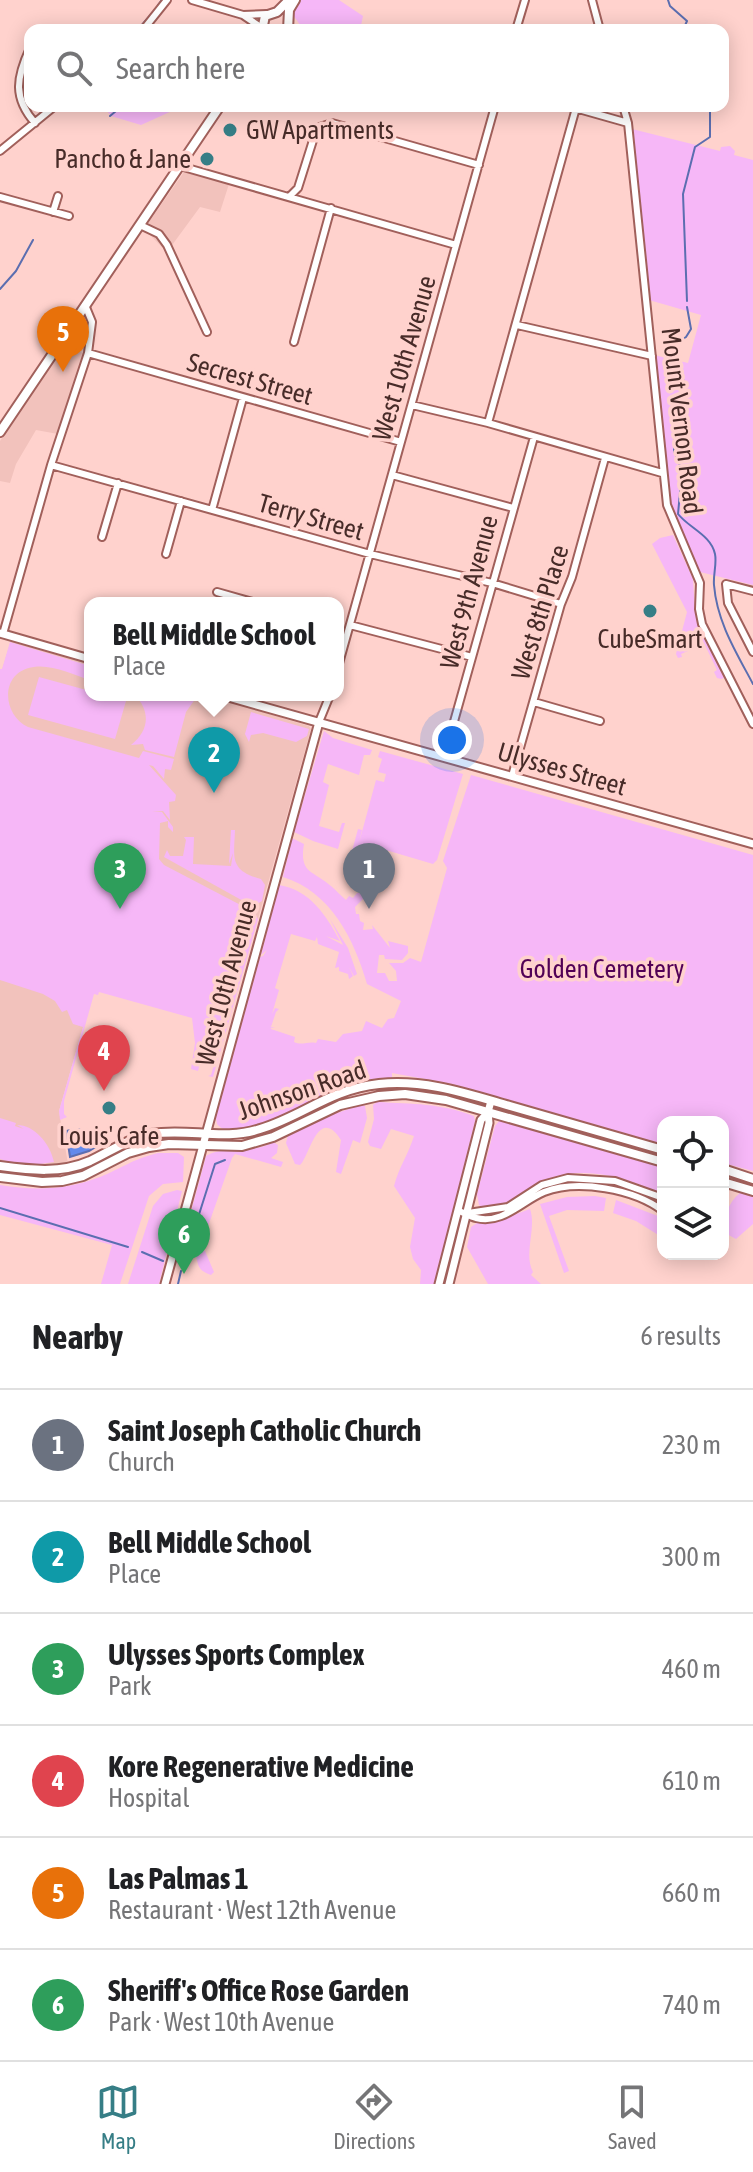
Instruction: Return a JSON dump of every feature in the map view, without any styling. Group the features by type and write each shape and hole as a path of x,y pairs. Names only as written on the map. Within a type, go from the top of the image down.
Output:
{"main road":[{"path":"262,24 289,0"},
{"path":"272,13 288,24 290,7 295,0"},
{"path":"0,432 216,112"},
{"name":"Johnson Road","path":"0,1166 62,1169 89,1161 124,1142 148,1135 234,1135 257,1130 334,1095 378,1084 429,1085 657,1148"},
{"name":"Johnson Road","path":"0,1177 62,1181 93,1172 128,1153 149,1147 169,1144 232,1147 254,1143 281,1134 321,1112 379,1096 425,1096 657,1160"},
{"path":"729,1171 753,1180"},
{"path":"729,1181 740,1178 753,1180"},
{"path":"729,1183 753,1191"}],"street":[{"path":"148,24 167,0"},
{"path":"192,0 243,15 255,24"},
{"path":"518,24 525,0"},
{"path":"592,0 598,24"},
{"path":"243,15 272,13"},
{"path":"24,67 18,96 24,110"},
{"path":"26,112 35,123"},
{"path":"0,151 48,112"},
{"name":"West 10th Avenue","path":"344,646 493,112"},
{"path":"488,423 517,325 571,112"},
{"path":"590,112 628,123"},
{"name":"Mount Vernon Road","path":"625,112 662,473 672,523 700,583 702,624 753,724"},
{"path":"290,196 298,188 315,134 320,127 332,123 479,165"},
{"path":"180,166 456,245"},
{"path":"53,212 58,196"},
{"path":"0,197 69,216"},
{"path":"294,342 331,208"},
{"path":"140,225 159,234 167,245 207,332"},
{"path":"84,657 2,633 51,465 88,353 92,322 85,305"},
{"path":"517,325 652,356"},
{"name":"Secrest Street","path":"88,353 401,442"},
{"path":"212,510 243,398"},
{"path":"412,405 488,423 662,473"},
{"name":"West 9th Avenue","path":"444,757 534,437"},
{"name":"West 8th Place","path":"512,776 605,458"},
{"name":"Terry Street","path":"51,465 561,604"},
{"path":"392,475 513,508"},
{"path":"102,537 118,483"},
{"path":"166,554 181,501"},
{"path":"753,591 726,584 728,603 753,652"},
{"path":"217,592 226,597"},
{"path":"350,625 472,657"},
{"name":"Ulysses Street","path":"243,701 753,844"},
{"name":"West 10th Avenue","path":"165,1284 319,722 328,701"},
{"path":"534,702 600,721"},
{"path":"439,1284 489,1123 491,1101"},
{"path":"531,1196 552,1180 589,1177 631,1185 657,1196"},
{"path":"463,1212 508,1207 559,1188 595,1188 639,1198 657,1208"},
{"path":"449,1284 463,1212"}],"shaded area":[{"path":"184,172 229,184 220,212 200,207 167,252 144,229"},
{"path":"63,348 84,353 58,434 36,430 16,464 10,483 0,481 0,441"},
{"path":"11,640 84,660 84,701 226,701 309,726 311,729 258,919 146,858 0,785 0,677"},
{"path":"0,965 94,989 59,1111 68,1164 50,1167 0,1163"}],"green space":[{"path":"301,0 339,0 363,16 361,24 299,24 293,15"},
{"path":"108,112 170,112 141,125 111,116"},
{"path":"632,129 720,151 721,147 730,146 735,151 734,155 753,160 753,585 700,572 671,509 654,355 688,363 701,315 649,300"},
{"path":"673,535 693,579 699,628 724,678 717,678 714,672 717,670 703,641 689,647 690,650 681,654 682,657 678,658 676,654 687,612 652,544"},
{"path":"10,642 84,664 84,678 41,666 23,670 10,684 8,694 13,713 28,727 139,758 143,751 174,759 171,770 165,769 164,779 149,765 176,795 175,801 169,802 170,820 163,811 152,812 162,812 173,827 173,832 168,827 168,821 160,823 159,859 164,865 254,912 258,919 213,1077 208,1076 217,1054 203,1050 198,1071 191,1069 195,1043 192,1018 99,992 98,995 94,994 64,1101 67,1117 60,1120 59,1111 83,1027 73,1024 67,1010 62,1012 55,1001 43,994 0,980 2,669"},
{"path":"39,677 84,689 84,701 126,701 115,739 28,715"},
{"path":"140,701 194,701 186,712 174,757 145,750 143,744 131,745 144,728 144,708"},
{"path":"251,712 309,729 307,736 296,742 263,733 251,735 249,742 245,734"},
{"path":"324,731 333,738 372,750 370,755 364,755 359,775 328,764 323,782 329,785 319,826 339,832 342,823 345,823 338,849 294,832"},
{"path":"380,751 463,774 437,860 433,864 379,848 374,859 352,851 358,829 362,830 359,843 376,780 384,782 386,774 378,772 382,759 378,757"},
{"name":"Golden Cemetery","path":"471,775 753,855 753,1171 729,1165 729,1116 657,1116 657,1142 452,1084 392,1073 392,1080 333,1091 254,1127 226,1130 217,1124 216,1117 260,957 267,950 261,955 279,885 300,892 316,905 340,941 326,936 343,945 330,919 348,948 357,974 354,976 349,967 353,976 349,979 348,974 339,971 339,967 335,968 339,952 318,944 317,937 315,941 291,934 275,988 279,990 272,1014 275,1008 279,1009 271,1027 275,1028 271,1028 270,1021 271,1029 295,1037 294,1042 297,1043 316,1043 318,1039 336,1042 343,1034 362,1031 366,1021 382,1028 388,1019 394,1018 401,1001 367,984 355,950 338,919 315,894 283,877 292,838 304,844 304,861 309,870 346,900 349,896 353,898 357,893 363,893 363,899 355,907 356,914 364,923 363,930 373,929 372,925 390,948 388,941 408,946 408,953 402,960 385,959 384,955 379,955 377,973 385,973 389,981 397,981 396,971 389,963 403,963 410,958 421,962 447,868 443,861"},
{"path":"231,830 235,830 234,855 238,867 261,879 265,885 262,901 257,904 245,902 164,857 167,850 170,856 183,856 184,837 194,837 193,864 231,866"},
{"path":"377,1102 438,1106 474,1116 435,1284 420,1284 421,1270 413,1259 410,1247 415,1218 394,1186 414,1136 391,1129 381,1149 370,1146 373,1105"},
{"path":"365,1106 367,1118 360,1143 353,1140 341,1174 336,1172 341,1140 333,1130 326,1128 315,1136 300,1165 295,1164 286,1143 288,1135"},
{"path":"0,1118 16,1123 15,1126 29,1128 40,1136 54,1162 40,1164 51,1166 0,1163 0,1160 7,1161 0,1159"},
{"path":"500,1120 657,1164 657,1192 620,1178 573,1173 543,1181 500,1205 482,1207 477,1194 495,1126"},
{"path":"273,1142 278,1145 277,1153 271,1158 283,1162 281,1167 235,1154 232,1158 200,1249 205,1251 214,1272 211,1275 206,1273 199,1267 195,1253 183,1249 182,1245 206,1156"},
{"path":"158,1153 178,1153 184,1157 183,1182 163,1184 149,1196 120,1284 101,1284 112,1245 0,1215 0,1185 38,1189 75,1185"},
{"path":"182,1191 159,1284 128,1284 153,1206 163,1194"},
{"path":"740,1193 753,1197 753,1224 736,1239 729,1235 729,1207"},
{"path":"567,1197 606,1198 604,1211 567,1210 549,1216 569,1271 564,1273 540,1204"},
{"path":"616,1200 657,1216 657,1234 636,1221 613,1213"},
{"path":"530,1209 531,1275 541,1284 488,1284 467,1247 471,1227"}],"water":[{"path":"76,1129 104,1135 107,1140 89,1151 70,1157 66,1131"}],"waterway":[{"path":"158,5 162,0"},
{"path":"668,0 670,6 687,21 686,24"},
{"path":"143,24 155,10"},
{"path":"110,116 115,112"},
{"path":"687,301 683,194 695,147 710,137 710,112"},
{"path":"0,289 16,271 33,240"},
{"path":"687,307 691,329 686,337 670,347 667,360 683,378 685,404 675,414 674,451 682,471 678,514 713,547 714,585 719,612 753,684"},
{"path":"189,1246 215,1164 225,1160"},
{"path":"0,1208 128,1247"},
{"path":"142,1252 163,1261"},
{"path":"178,1284 181,1271"}],"place":[{"name":"GW Apartments","path":"230,130"},
{"name":"Pancho & Jane","path":"207,159"},
{"name":"Las Palmas 1","path":"63,372"},
{"name":"CubeSmart","path":"650,611"},
{"name":"Bell Middle School","path":"214,793"},
{"name":"Ulysses Sports Complex","path":"120,909"},
{"name":"Saint Joseph Catholic Church","path":"369,909"},
{"name":"Kore Regenerative Medicine","path":"104,1091"},
{"name":"Louis' Cafe","path":"109,1108"},
{"name":"Sheriff's Office Rose Garden","path":"184,1274"}]}
